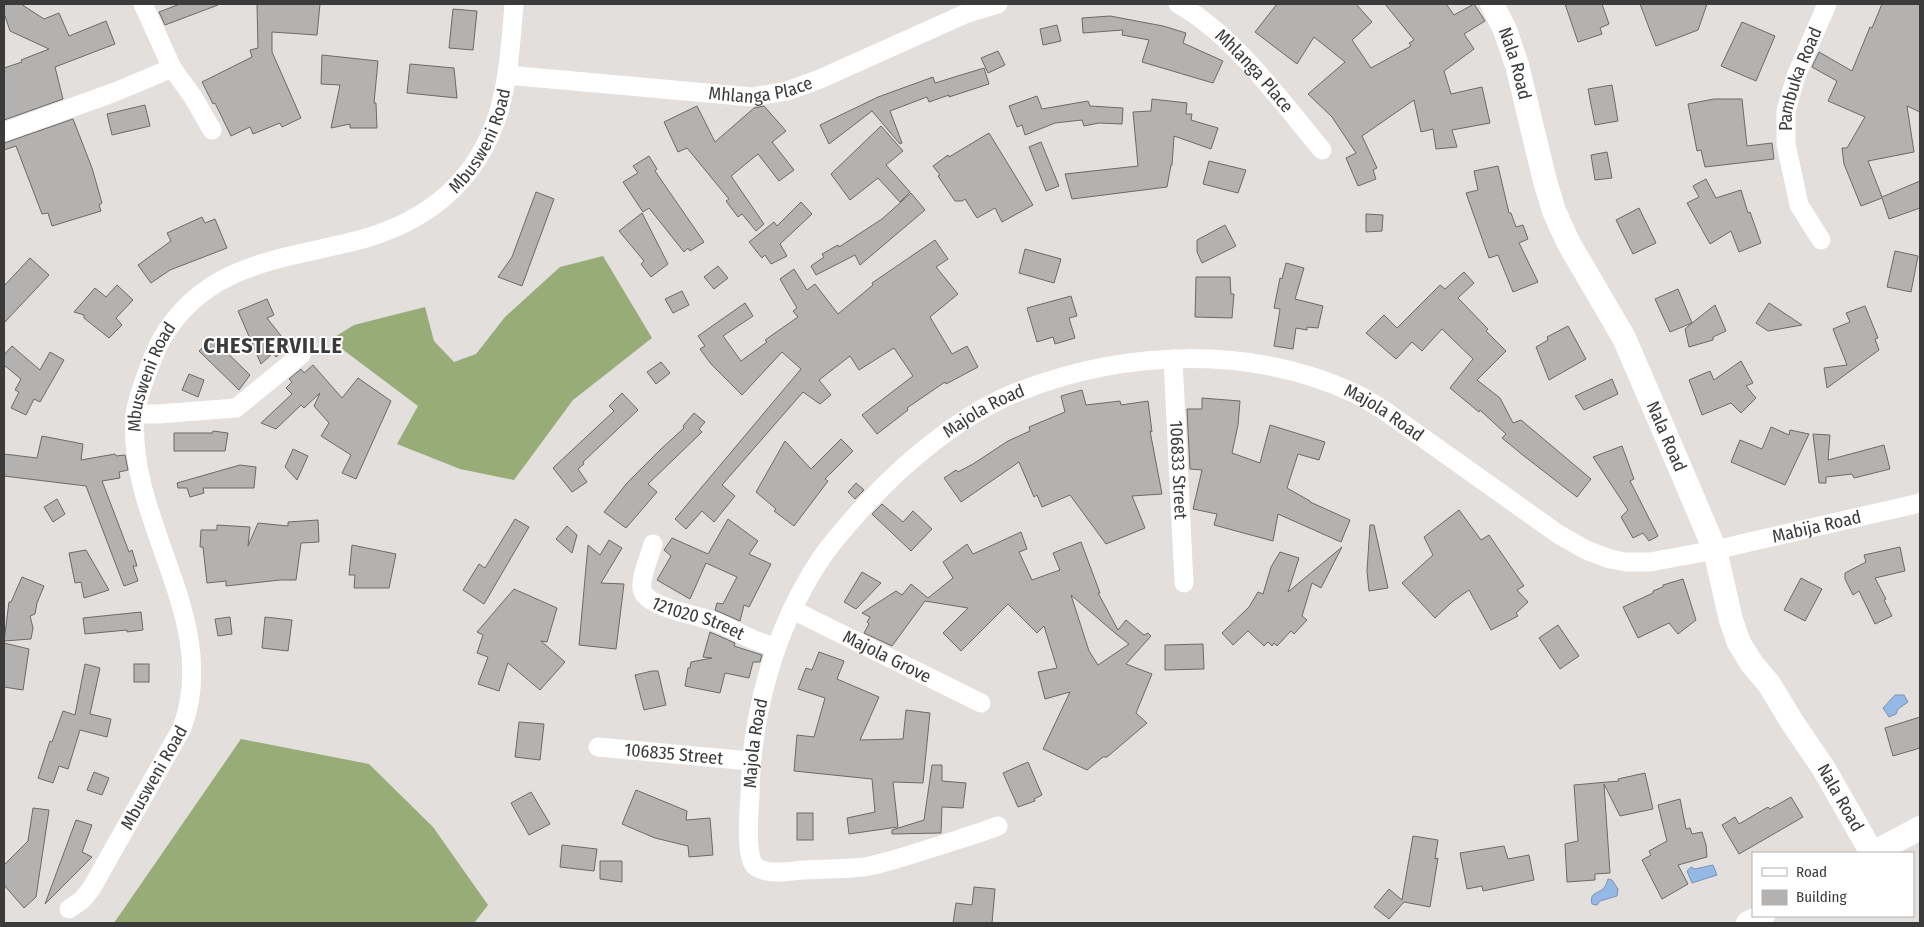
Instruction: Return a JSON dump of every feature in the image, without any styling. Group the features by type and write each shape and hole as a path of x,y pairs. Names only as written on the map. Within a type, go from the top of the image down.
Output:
{"street":[{"path":"142,4 172,68 193,97 212,130"},
{"name":"Mbusweni Road","path":"69,909 82,900 91,889 182,728 189,710 192,668 190,644 181,602 151,520 141,485 135,444 134,414 150,367 162,340 179,316 198,297 230,275 259,263 352,242 389,231 411,221 433,207 454,188 469,172 484,148 498,113 507,75 514,4"},
{"name":"Mhlanga Place","path":"507,75 752,97 787,91 820,79 965,14 998,4"},
{"name":"Mhlanga Place","path":"1178,4 1197,14 1236,49 1322,150"},
{"name":"Nala Road","path":"1492,4 1505,30 1517,65 1554,211 1568,242 1624,338 1715,550 1731,620 1739,643 1752,664 1769,684 1824,769 1872,852"},
{"name":"Pambuka Road","path":"1821,240 1800,205 1786,144 1786,111 1796,76 1827,4"},
{"path":"4,132 115,92 172,68"},
{"path":"134,414 236,408 301,355"},
{"name":"Majola Road","path":"998,826 895,860 867,866 782,872 766,871 756,868 751,861 749,834 750,761 776,647 818,563 848,524 886,482 929,446 971,416 1018,391 1098,367 1172,359 1221,360 1276,368 1322,380 1356,394 1385,411 1558,534 1586,550 1610,559 1626,562 1650,562 1715,550"},
{"name":"106833 Street","path":"1172,359 1184,583"},
{"name":"Mabija Road","path":"1715,550 1920,503"},
{"name":"121020 Street","path":"653,544 642,584 643,592 650,600 716,622 758,643 776,647"},
{"name":"Majola Grove","path":"793,610 981,703"},
{"name":"106835 Street","path":"598,747 750,761"},
{"path":"1875,852 1920,828"},
{"path":"1748,923 1761,917"}],"green space":[{"path":"603,256 652,338 573,400 514,480 460,469 397,444 418,406 330,340 354,325 425,307 434,341 454,362 476,354 505,317 560,267"},
{"path":"241,739 369,764 433,827 488,905 474,923 114,923"}],"water":[{"path":"1895,695 1904,695 1908,702 1898,709 1896,714 1889,717 1883,708"},
{"path":"1713,865 1717,875 1692,883 1687,871 1691,867 1695,869"},
{"path":"1608,879 1612,880 1618,889 1617,896 1600,901 1597,905 1592,904 1593,895 1604,888"}],"building":[{"path":"4,4 21,4 44,19 59,13 69,36 106,21 115,44 55,67 63,99 4,120 4,68 49,49 10,31 4,13"},
{"path":"180,4 218,5 165,25 159,12"},
{"path":"257,4 320,4 317,35 272,32 272,52 301,118 282,127 280,123 253,134 250,127 231,136 215,103 213,104 202,82 252,57 250,50 258,48"},
{"path":"1277,4 1356,4 1372,22 1352,40 1371,68 1411,46 1409,43 1414,40 1385,4 1446,4 1454,15 1474,4 1485,21 1464,34 1474,49 1444,71 1451,94 1482,87 1490,123 1452,130 1457,147 1436,149 1433,129 1421,132 1414,100 1362,136 1377,168 1373,170 1376,179 1358,186 1346,158 1356,153 1332,117 1308,94 1345,62 1314,37 1297,64 1255,32"},
{"path":"1565,4 1602,4 1609,24 1600,28 1602,34 1578,42"},
{"path":"1640,4 1707,4 1698,30 1656,46"},
{"path":"1882,4 1920,4 1920,112 1907,106 1914,152 1868,161 1882,197 1920,181 1920,208 1889,219 1882,198 1861,206 1844,164 1842,148 1847,148 1865,117 1828,101 1837,81 1812,67 1819,52 1852,71 1870,27 1872,28"},
{"path":"453,9 477,11 473,50 449,48"},
{"path":"1110,16 1163,26 1186,33 1183,43 1223,61 1213,83 1142,62 1149,40 1122,35 1123,30 1083,33 1082,18"},
{"path":"1742,22 1775,36 1756,81 1721,66"},
{"path":"1057,25 1061,41 1043,45 1040,29"},
{"path":"998,51 1005,65 988,73 981,58"},
{"path":"322,55 378,61 374,103 376,103 377,128 350,128 350,124 331,128 340,85 321,84"},
{"path":"410,64 454,68 457,98 407,93"},
{"path":"984,68 989,84 929,102 927,97 890,111 902,143 900,144 872,111 829,144 820,125 878,97 933,77 935,83"},
{"path":"1612,85 1618,121 1595,125 1588,89"},
{"path":"1037,96 1042,109 1088,101 1090,106 1123,108 1122,124 1099,123 1084,126 1082,120 1055,123 1025,135 1022,125 1017,127 1009,106"},
{"path":"1152,99 1187,103 1186,114 1192,114 1191,120 1218,128 1211,149 1174,136 1172,165 1167,187 1072,199 1065,174 1138,166 1133,112 1151,111"},
{"path":"1714,99 1742,99 1747,146 1772,143 1774,159 1705,167 1701,150 1697,151 1688,104"},
{"path":"145,105 150,126 112,135 107,114"},
{"path":"697,106 715,142 754,108 764,106 786,131 772,142 794,170 779,181 758,154 731,176 764,224 756,231 742,214 738,217 726,201 729,199 687,148 678,152 664,122"},
{"path":"73,119 92,168 102,203 99,205 101,211 52,226 48,213 42,214 16,146 4,150 4,143"},
{"path":"881,126 903,151 886,165 910,192 900,202 878,178 850,200 831,174"},
{"path":"989,133 1033,205 1002,222 995,208 977,218 965,199 955,201 933,166 948,155 949,157"},
{"path":"1041,142 1059,186 1046,191 1029,147"},
{"path":"1607,152 1612,178 1595,180 1591,155"},
{"path":"649,156 657,169 655,171 704,242 690,251 688,248 684,252 649,208 643,212 623,182 638,173 633,166"},
{"path":"1209,161 1246,170 1238,193 1203,184"},
{"path":"1498,166 1509,213 1511,213 1516,227 1523,225 1528,239 1519,243 1538,282 1513,292 1498,255 1489,258 1466,193 1478,190 1474,171"},
{"path":"1706,179 1716,198 1741,190 1748,213 1750,212 1761,243 1739,252 1731,231 1710,244 1687,203 1699,197 1693,186"},
{"path":"536,192 554,199 522,286 498,277 512,257"},
{"path":"911,193 925,210 860,265 855,255 816,275 811,266 824,257 822,254 838,245 839,247 882,219"},
{"path":"801,202 812,214 780,244 787,256 771,264 765,255 762,258 749,242 774,222 777,226"},
{"path":"1639,208 1656,243 1633,254 1616,220"},
{"path":"642,213 668,264 651,277 641,264 644,261 619,231"},
{"path":"1366,214 1383,215 1382,231 1366,232"},
{"path":"202,217 205,223 215,219 227,248 170,270 151,283 138,265 171,241 167,233"},
{"path":"1225,225 1236,246 1202,263 1197,252 1197,240"},
{"path":"935,240 948,259 936,267 958,294 930,317 952,354 967,346 978,367 946,384 945,382 907,408 908,410 877,434 862,415 913,376 894,348 859,370 850,356 819,380 831,395 820,404 803,392 722,485 735,496 714,522 702,511 686,529 675,519 801,369 782,352 742,395 711,364 700,349 705,346 698,336 745,303 753,316 723,336 741,361 767,342 765,340 798,317 793,311 797,308 780,279 794,269 807,290 815,284 838,314 873,285 872,283"},
{"path":"1025,249 1061,259 1054,283 1019,273"},
{"path":"1895,251 1918,256 1911,292 1887,287"},
{"path":"30,258 49,275 4,323 4,286"},
{"path":"1286,263 1304,268 1295,299 1323,306 1318,328 1307,327 1307,330 1296,328 1293,349 1274,346 1280,309 1274,308 1280,278 1282,279"},
{"path":"718,266 728,278 714,289 704,277"},
{"path":"1464,272 1474,283 1458,298 1506,351 1477,380 1500,398 1513,423 1521,420 1591,479 1577,497 1502,438 1506,434 1480,410 1479,412 1450,388 1473,359 1442,329 1422,351 1412,342 1396,359 1366,333 1384,315 1397,328 1440,285 1445,289"},
{"path":"1196,277 1230,277 1231,294 1234,294 1232,318 1195,317"},
{"path":"117,285 133,300 116,318 122,325 109,338 84,318 84,315 74,312 95,288 106,297"},
{"path":"1678,289 1692,323 1670,332 1655,299"},
{"path":"682,291 689,305 673,313 665,299"},
{"path":"1071,296 1077,316 1069,318 1075,338 1055,344 1053,337 1037,342 1027,308"},
{"path":"267,299 274,315 267,318 289,346 276,357 273,353 261,364 238,311"},
{"path":"1769,303 1802,325 1768,331 1756,323"},
{"path":"1715,305 1726,331 1713,337 1713,340 1689,347 1685,329"},
{"path":"1865,306 1878,338 1875,339 1879,350 1827,388 1824,368 1847,365 1833,329 1850,322 1846,313"},
{"path":"1568,326 1586,359 1549,380 1536,347 1548,340 1547,337"},
{"path":"212,338 250,375 239,390 199,351"},
{"path":"12,346 40,370 50,352 64,360 40,402 34,399 26,415 11,408 19,392 15,390 21,379 4,365 4,355"},
{"path":"1741,361 1753,383 1746,386 1756,398 1741,413 1731,403 1702,415 1689,380 1710,371 1714,380"},
{"path":"661,362 670,373 656,384 647,372"},
{"path":"313,365 342,398 358,378 391,401 356,479 342,473 351,455 321,436 329,423 314,406 320,393 304,408 301,405 276,429 261,423 292,394 286,388 292,382 289,379 301,369 304,373"},
{"path":"189,374 204,380 198,397 182,390"},
{"path":"1612,379 1618,394 1584,410 1575,396"},
{"path":"1082,390 1086,405 1120,401 1121,405 1148,401 1152,432 1150,431 1162,494 1132,496 1145,528 1106,544 1070,495 1042,507 1037,495 1034,497 1019,462 961,502 944,478 956,470 958,472 973,464 1008,441 1030,431 1029,427 1065,412 1061,396"},
{"path":"622,393 638,410 583,462 584,464 578,469 587,482 572,492 553,468 614,411 609,406"},
{"path":"1202,398 1240,401 1238,425 1232,453 1260,463 1270,425 1325,442 1319,460 1298,454 1287,488 1310,502 1350,520 1341,542 1278,514 1273,541 1214,525 1217,514 1193,509 1202,470 1190,469 1187,409 1202,409"},
{"path":"694,413 705,422 699,429 702,432 648,484 657,492 626,528 604,512 627,483 684,428 683,426"},
{"path":"1771,427 1789,435 1790,430 1809,434 1785,485 1731,462 1740,440 1762,449"},
{"path":"213,431 228,433 225,451 174,451 174,433 212,433"},
{"path":"1813,434 1830,435 1828,460 1884,445 1890,469 1854,478 1852,474 1826,477 1826,483 1819,483"},
{"path":"42,436 83,444 81,460 115,454 116,456 125,455 128,470 119,472 120,478 102,481 129,552 132,550 137,566 133,566 138,581 124,586 86,486 4,476 4,454 37,458"},
{"path":"841,439 853,451 825,479 828,481 794,526 774,511 776,509 756,492 785,441 811,469"},
{"path":"1622,446 1634,479 1630,481 1658,536 1649,541 1643,533 1633,538 1621,517 1628,510 1593,457"},
{"path":"293,449 308,456 297,480 285,467"},
{"path":"240,465 256,467 254,488 203,488 204,493 190,497 187,488 178,488 177,483"},
{"path":"856,483 864,490 855,499 848,492"},
{"path":"57,499 65,514 53,522 44,507"},
{"path":"882,504 903,522 913,511 932,529 911,551 872,514"},
{"path":"1459,510 1481,540 1489,535 1524,586 1517,590 1528,602 1516,613 1518,616 1491,630 1469,590 1452,602 1435,618 1402,583 1433,555 1424,537"},
{"path":"515,519 529,527 484,604 463,590 479,564 485,568"},
{"path":"728,519 758,541 749,554 771,564 749,607 744,605 740,621 715,610 717,603 723,604 737,577 706,563 690,599 657,580 671,556 664,550 672,538 708,554"},
{"path":"318,520 319,542 301,543 296,580 226,586 226,581 207,583 203,547 200,547 201,530 217,530 217,525 250,527 248,546 258,523 288,526 288,522"},
{"path":"1370,525 1374,525 1388,588 1369,591 1367,571"},
{"path":"567,526 577,535 572,553 556,539"},
{"path":"1021,532 1027,549 1019,552 1032,580 1060,570 1053,553 1081,542 1100,593 1098,593 1118,630 1126,620 1144,635 1148,633 1151,636 1126,664 1152,674 1136,713 1147,723 1107,757 1103,757 1087,770 1043,749 1070,692 1045,699 1038,672 1057,668 1044,626 1037,633 1008,604 961,651 943,633 968,608 925,601 892,646 864,633 869,624 867,622 870,617 862,613 896,591 902,595 911,584 928,598 953,578 943,562 967,544 973,554","holes":["1071,595 1129,644 1098,665 1089,651"]},
{"path":"609,540 622,548 601,583 624,584 616,649 579,645 588,545 600,555"},
{"path":"352,545 396,554 389,588 354,588 355,575 349,575"},
{"path":"1342,547 1321,588 1312,583 1302,616 1307,620 1294,634 1291,631 1277,646 1274,643 1272,646 1268,642 1264,646 1248,631 1233,645 1222,633 1249,607 1258,592 1263,594 1271,567 1280,552 1299,558 1288,592"},
{"path":"1900,547 1905,571 1875,578 1892,616 1875,624 1859,591 1853,595 1845,579 1845,573 1866,562 1864,555"},
{"path":"86,550 109,590 84,598 81,582 75,583 69,553"},
{"path":"862,572 881,583 856,609 844,602"},
{"path":"22,577 44,586 35,614 30,616 33,628 31,639 4,641 9,602 11,602"},
{"path":"1801,578 1822,589 1805,621 1784,610"},
{"path":"1683,579 1696,620 1678,634 1669,623 1638,638 1623,607 1653,593 1653,591 1663,587 1663,585"},
{"path":"514,589 557,608 547,642 541,641 565,662 540,690 508,663 499,691 478,684 488,657 477,653 483,635 477,632"},
{"path":"141,612 143,630 85,634 83,618"},
{"path":"230,617 232,634 218,636 215,619"},
{"path":"265,617 292,620 288,651 262,648"},
{"path":"1558,625 1579,656 1560,669 1539,638"},
{"path":"710,632 735,643 734,646 762,655 760,662 753,662 749,678 725,673 720,693 685,686 691,662 712,658 703,657"},
{"path":"4,643 29,649 23,690 4,687"},
{"path":"1203,644 1204,669 1165,670 1165,645"},
{"path":"819,652 844,661 837,679 879,697 860,740 903,739 906,710 930,713 923,783 893,782 898,827 849,834 847,818 875,812 872,779 794,771 797,735 814,737 825,698 798,689 806,668 812,670"},
{"path":"85,664 100,668 90,714 111,719 107,737 80,730 68,769 59,766 53,783 38,778 50,741 52,742 63,711 75,715"},
{"path":"134,664 149,664 149,682 134,682"},
{"path":"658,671 666,705 644,710 635,675"},
{"path":"1920,717 1920,748 1893,756 1885,728"},
{"path":"519,722 544,724 540,760 515,757"},
{"path":"1028,762 1042,795 1034,799 1035,801 1018,807 1003,773"},
{"path":"932,765 942,765 942,781 966,783 963,808 942,807 941,833 892,834 892,830 924,820"},
{"path":"94,772 109,778 102,795 87,790"},
{"path":"1645,773 1653,809 1620,816 1604,784 1610,873 1595,874 1595,880 1567,882 1565,844 1578,841 1574,785 1619,781 1618,779"},
{"path":"636,790 687,811 686,820 710,818 713,855 689,857 688,846 655,838 622,824"},
{"path":"531,792 550,824 529,835 511,803"},
{"path":"1791,797 1803,817 1739,854 1722,825 1735,817 1739,824 1768,807 1770,809"},
{"path":"1680,799 1686,829 1690,828 1692,834 1702,832 1707,857 1678,865 1688,884 1662,899 1642,860 1651,855 1649,851 1667,841 1658,805"},
{"path":"33,808 49,810 36,897 24,908 4,885 4,865 28,841"},
{"path":"797,813 813,813 813,840 797,840"},
{"path":"76,820 92,825 82,852 92,857 45,904"},
{"path":"1413,836 1438,840 1435,859 1438,858 1430,907 1404,902 1389,919 1374,907 1389,889 1402,900"},
{"path":"562,845 597,849 594,871 560,867"},
{"path":"1504,846 1508,859 1529,855 1534,880 1483,891 1482,886 1467,889 1460,853"},
{"path":"600,861 622,861 622,882 600,879"},
{"path":"974,887 995,889 992,923 953,923 956,903 972,905"}],"district":[{"name":"CHESTERVILLE","path":"273,345"}]}
